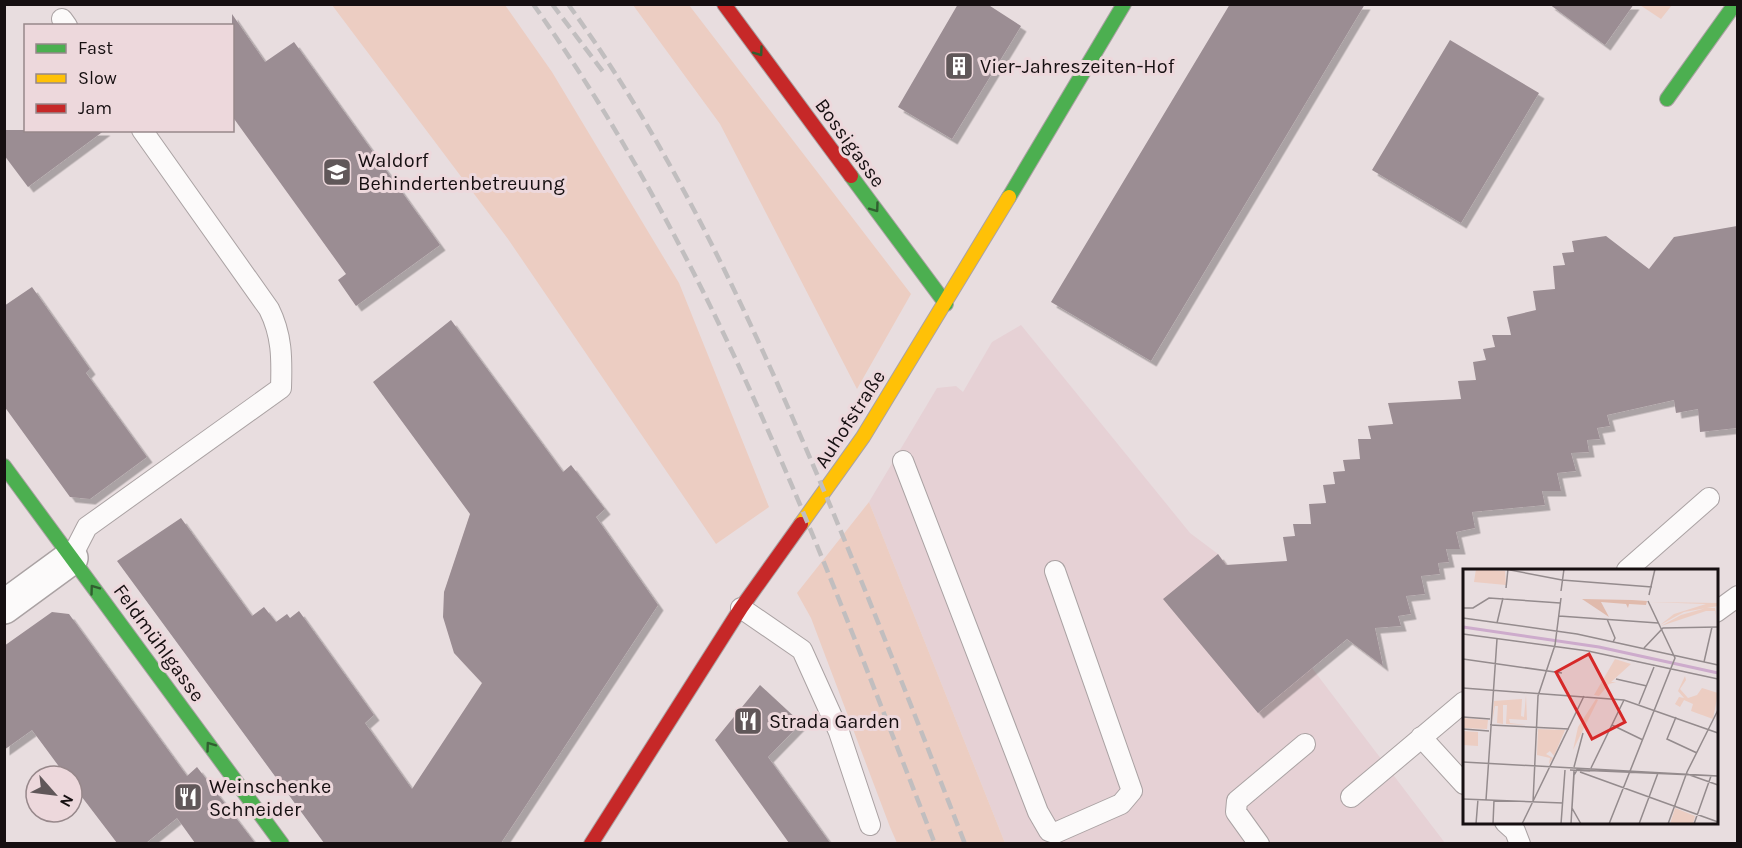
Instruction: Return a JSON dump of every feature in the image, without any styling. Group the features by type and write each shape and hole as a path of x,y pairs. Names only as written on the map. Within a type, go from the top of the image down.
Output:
{"street":[{"name":"Bossigasse","path":"724,4 946,304"},
{"name":"Auhofstraße","path":"591,843 741,608 863,437 946,304 1125,4"},
{"path":"1666,99 1735,4"},
{"name":"Feldmühlgasse","path":"4,466 282,843"},
{"path":"4,607 71,558"}],"lane":[{"path":"71,558 87,527 281,387 282,356 279,329 269,309 143,132"},
{"path":"903,461 1038,812 1049,831 1055,833 1121,804 1132,791 1055,571"},
{"path":"1637,568 1709,498"},
{"path":"1718,610 1737,596"},
{"path":"741,608 802,650 839,732 870,825"},
{"path":"1351,797 1463,703"},
{"path":"1421,737 1463,783"},
{"path":"1259,843 1236,813 1237,801 1305,744"},
{"path":"1508,824 1515,831 1520,843"}],"shaded area":[{"path":"332,5 505,5 552,72 679,283 769,507 716,544 508,239"},
{"path":"633,5 689,5 911,294 857,389 720,124"},
{"path":"1640,5 1672,5 1661,19"},
{"path":"1021,325 1190,533 1218,554 1312,668 1445,843 1005,843 869,502 937,388 956,386 963,392 992,342"},
{"path":"869,502 1005,843 897,843 890,827 811,618 797,593"}],"building":[{"name":"Vier-Jahreszeiten-Hof","path":"958,4 987,4 1021,26 952,139 898,107"},
{"path":"1230,4 1365,4 1151,361 1051,302"},
{"path":"1549,4 1634,4 1605,45"},
{"path":"232,14 265,62 294,42 440,245 356,306 338,280 346,274 234,119 234,24 232,24"},
{"path":"1450,40 1539,93 1461,223 1372,170"},
{"path":"4,130 102,132 28,187 4,155"},
{"path":"1737,226 1737,428 1700,432 1698,409 1676,413 1674,400 1607,415 1610,426 1597,428 1600,439 1587,440 1589,452 1571,453 1576,471 1557,473 1561,491 1542,491 1545,505 1472,512 1475,528 1456,532 1460,549 1446,549 1449,562 1438,563 1440,574 1421,576 1425,594 1406,596 1411,614 1398,616 1401,626 1375,628 1383,666 1347,639 1258,713 1163,599 1218,554 1226,565 1287,561 1283,537 1295,536 1293,524 1311,524 1309,504 1326,503 1323,485 1335,484 1333,472 1345,471 1343,460 1360,459 1358,439 1371,439 1368,426 1393,424 1388,403 1461,399 1458,381 1476,380 1473,362 1486,360 1483,349 1495,347 1492,335 1511,335 1507,317 1536,310 1533,291 1555,289 1553,266 1565,265 1562,253 1574,252 1572,241 1606,236 1649,269 1674,237"},
{"path":"32,287 90,369 86,373 147,457 90,499 70,497 4,406 4,306"},
{"path":"451,320 563,472 571,465 605,509 596,517 658,605 501,843 324,843 117,561 181,518 252,616 264,607 276,622 287,614 290,618 299,611 374,715 365,723 412,789 482,683 454,653 443,617 444,592 470,514 373,382"},
{"path":"52,612 69,614 187,776 197,767 255,843 195,843 177,818 146,843 117,843 84,800 84,764 57,764 32,730 4,750 4,646"},
{"path":"760,685 801,723 768,757 830,843 789,843 715,740"}],"railway":[{"path":"533,4 598,102 657,202 710,306 760,411 806,518 935,844"},
{"path":"552,4 604,73"},
{"path":"568,4 604,55 668,162 753,330 846,543 965,844"}],"traffic: fast":[{"path":"1009,197 1124,4"},
{"path":"1667,99 1735,4"},
{"path":"851,176 946,304"},
{"path":"4,466 282,844"}],"traffic: slow":[{"path":"801,524 863,437 1009,197"}],"traffic: jam":[{"path":"724,4 851,176"},
{"path":"591,844 741,608 801,524"}],"place":[{"name":"Vier-Jahreszeiten-Hof","path":"959,66"},
{"name":"Waldorf Behindertenbetreuung","path":"337,172"},
{"name":"Strada Garden","path":"748,721"},
{"name":"Weinschenke Schneider","path":"188,797"}]}
